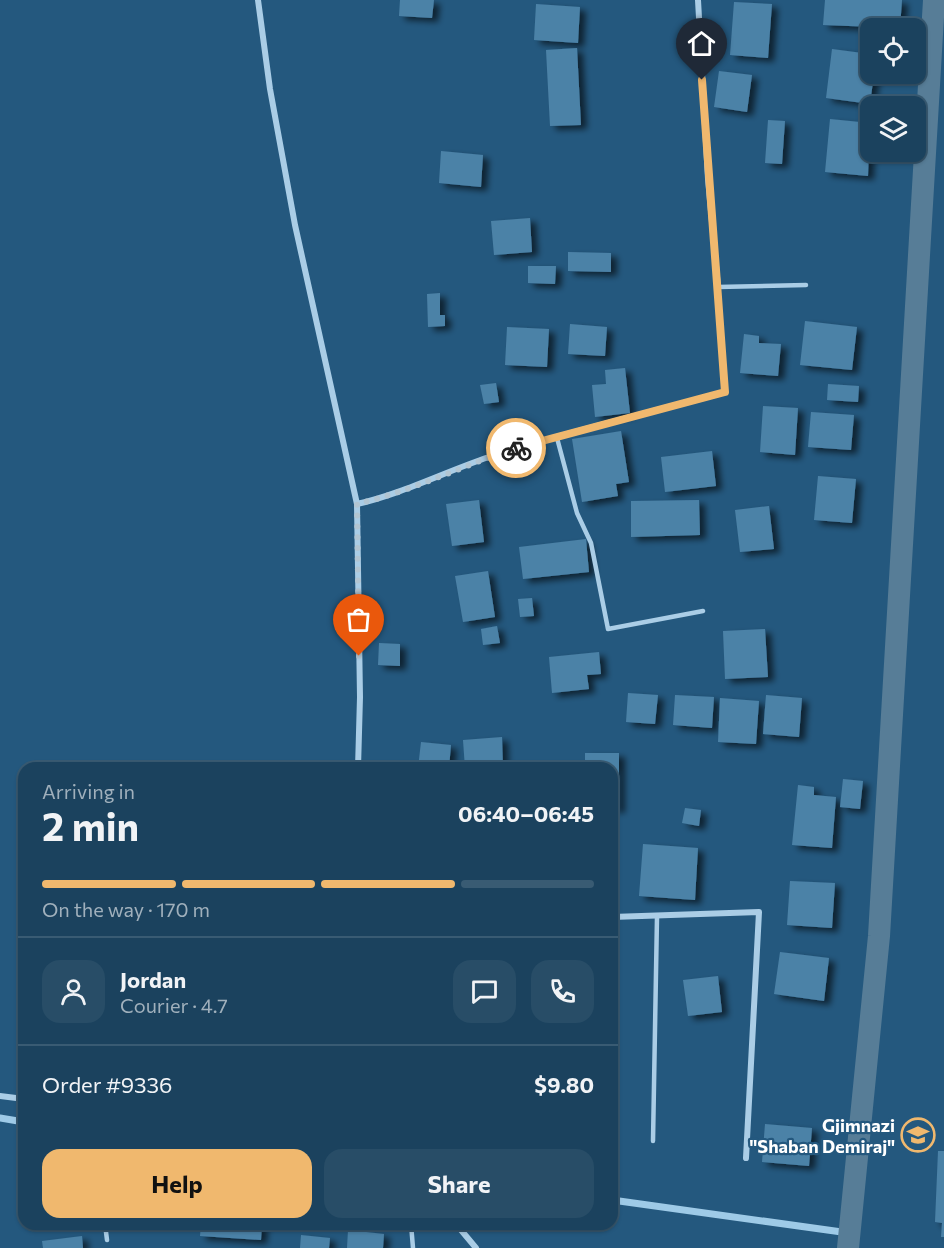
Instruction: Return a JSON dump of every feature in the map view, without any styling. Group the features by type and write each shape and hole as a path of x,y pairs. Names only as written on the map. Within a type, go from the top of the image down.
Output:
{"street":[{"path":"258,0 270,89 295,225 357,504 360,697 358,762"},
{"path":"698,0 708,179 718,287"},
{"path":"357,504 393,495 466,464 725,392"},
{"path":"618,917 759,912 746,1158"},
{"path":"0,1096 18,1098"},
{"path":"461,1230 476,1248"}],"lane":[{"path":"725,392 718,287 806,285"},
{"path":"557,438 577,513 591,543 608,629 703,611"},
{"path":"653,1141 657,917"},
{"path":"106,1230 107,1240"},
{"path":"412,1230 413,1248"}],"building":[{"path":"400,0 434,0 432,18 399,16"},
{"path":"825,0 902,0 901,18 860,18 860,26 823,25"},
{"path":"734,2 772,4 768,58 730,55"},
{"path":"536,4 580,7 578,43 534,40"},
{"path":"577,48 581,125 550,126 546,50"},
{"path":"832,49 860,53 860,84 873,84 871,96 860,96 860,103 826,98"},
{"path":"719,71 752,75 747,112 714,107"},
{"path":"830,119 860,122 860,162 869,162 868,176 825,172"},
{"path":"768,120 785,121 782,164 765,163"},
{"path":"441,151 483,155 481,187 439,183"},
{"path":"530,218 532,252 494,255 491,221"},
{"path":"568,252 611,253 611,272 568,271"},
{"path":"528,266 556,266 555,284 528,283"},
{"path":"440,293 440,315 445,315 445,326 428,327 427,294"},
{"path":"805,321 857,327 852,370 800,365"},
{"path":"570,324 607,327 605,356 568,354"},
{"path":"507,327 549,329 547,367 505,365"},
{"path":"744,334 759,336 759,343 781,344 778,376 740,373"},
{"path":"625,368 630,413 595,417 592,385 606,384 605,370"},
{"path":"496,383 499,402 484,404 480,385"},
{"path":"828,384 859,386 858,402 827,400"},
{"path":"763,406 798,408 795,455 760,452"},
{"path":"811,412 854,415 851,450 808,447"},
{"path":"621,431 629,482 616,484 618,496 582,502 572,439"},
{"path":"712,451 716,486 665,492 661,457"},
{"path":"818,476 856,479 852,523 814,520"},
{"path":"479,500 484,542 452,546 446,504"},
{"path":"699,500 700,535 631,537 631,501"},
{"path":"769,506 774,549 740,552 735,510"},
{"path":"586,539 589,572 523,579 519,547"},
{"path":"488,571 495,617 463,622 455,576"},
{"path":"532,598 534,616 520,617 518,599"},
{"path":"497,626 500,643 483,645 481,629"},
{"path":"765,629 768,677 725,679 723,631"},
{"path":"379,643 400,644 400,666 378,665"},
{"path":"599,652 601,674 587,675 589,689 552,693 549,657"},
{"path":"628,693 658,695 655,724 626,722"},
{"path":"675,695 714,697 712,728 673,725"},
{"path":"766,695 802,698 799,737 763,734"},
{"path":"720,698 759,701 756,744 718,742"},
{"path":"502,737 503,762 465,762 463,740"},
{"path":"421,742 451,745 450,762 419,762"},
{"path":"585,753 619,753 619,809 618,762 585,762"},
{"path":"843,779 863,781 860,809 840,807"},
{"path":"798,785 814,787 814,795 836,797 832,848 792,845"},
{"path":"685,808 701,810 699,826 682,823"},
{"path":"643,844 698,848 695,900 639,896"},
{"path":"790,881 835,883 832,928 787,925"},
{"path":"780,952 829,958 824,1001 774,994"},
{"path":"718,976 722,1012 688,1016 683,980"},
{"path":"765,1124 812,1128 809,1166 762,1162"},
{"path":"938,1151 944,1151 944,1237 941,1237 942,1223 935,1222"},
{"path":"200,1230 262,1230 261,1240 200,1236"},
{"path":"348,1230 384,1234 383,1248 347,1248"},
{"path":"301,1235 330,1238 329,1248 300,1248"},
{"path":"82,1236 83,1248 43,1248 42,1241"}],"waterway":[{"path":"848,1248 879,936 934,0"},
{"path":"0,1118 18,1121"},
{"path":"618,1201 849,1233"}],"way so far":[{"path":"359,656 357,504 393,495 434,480 466,464 516,448"}],"place":[{"name":"Gjimnazi \"Shaban Demiraj\"","path":"918,1135"}],"route":[{"path":"516,448 725,392 702,80"}]}
